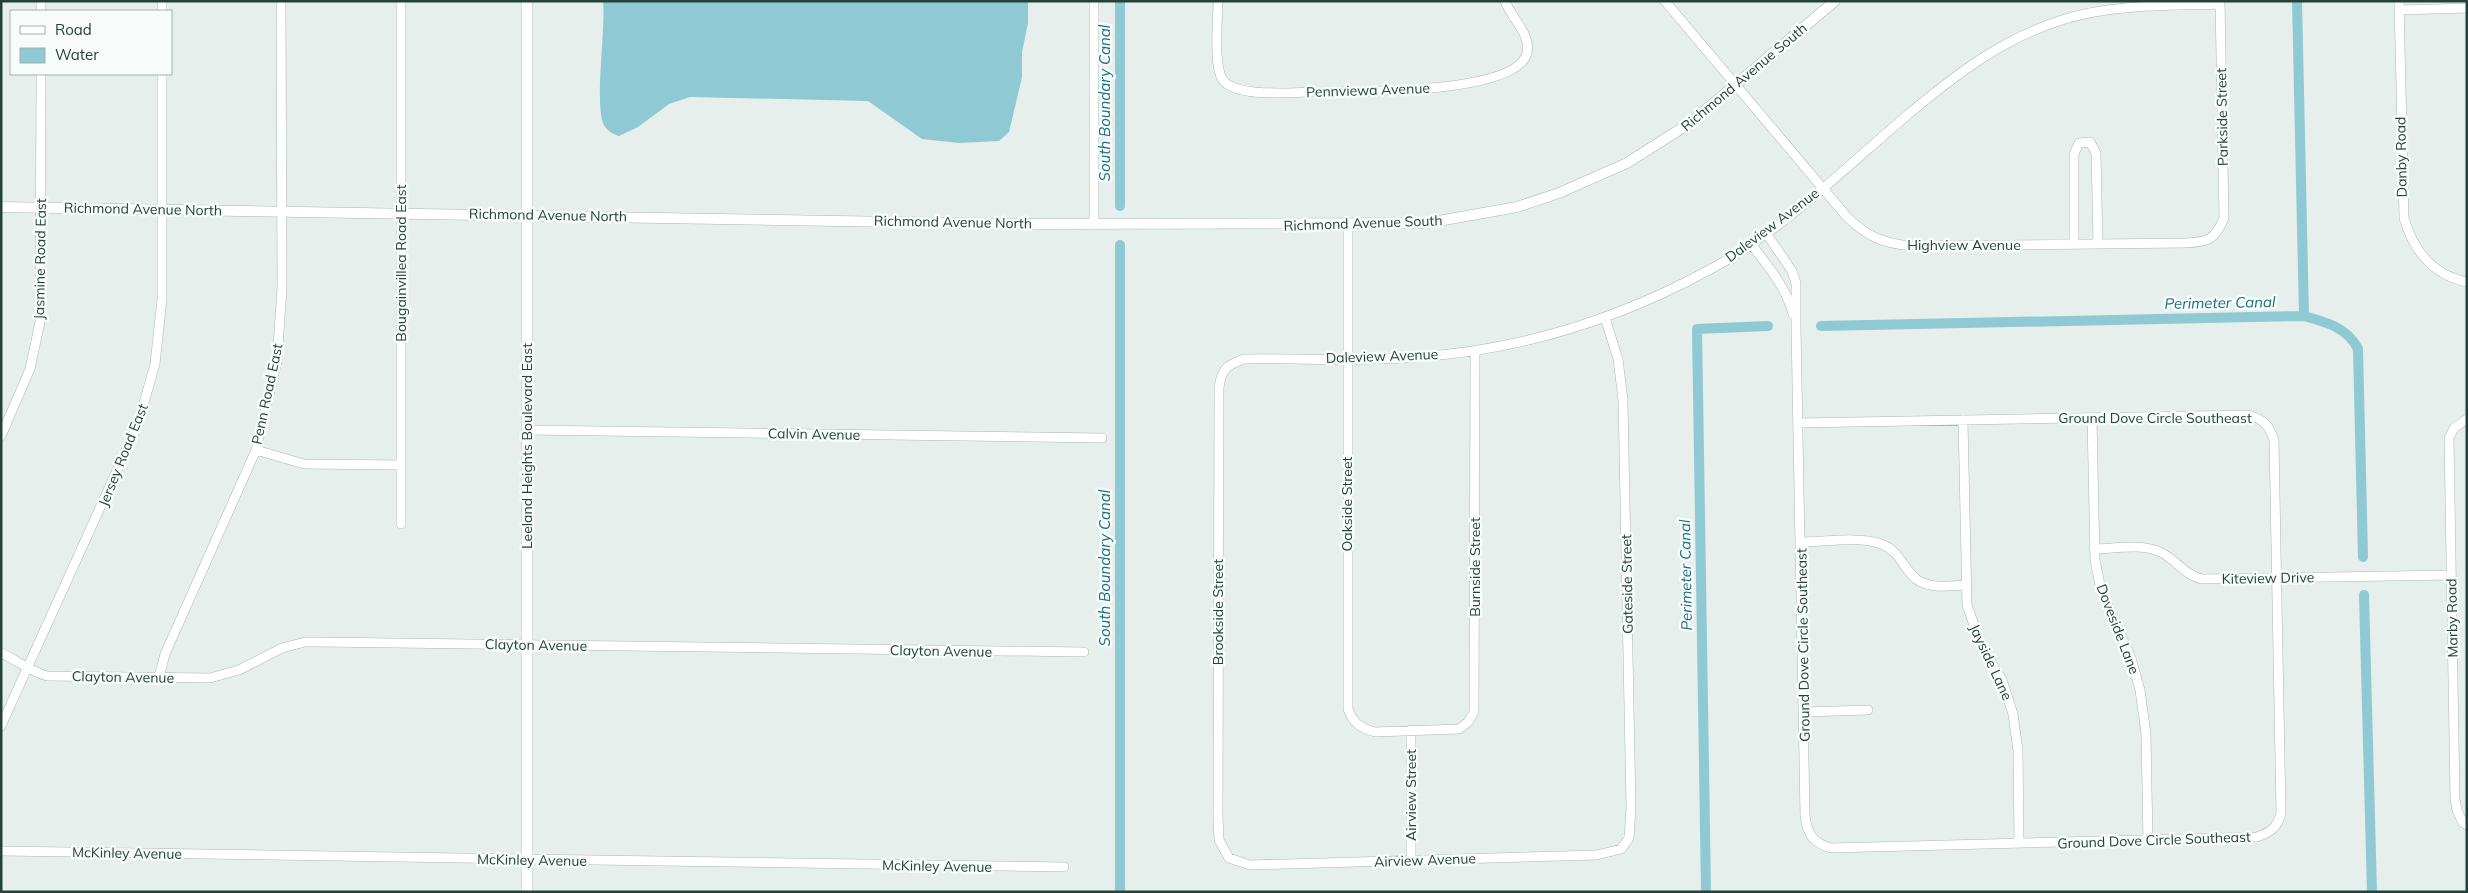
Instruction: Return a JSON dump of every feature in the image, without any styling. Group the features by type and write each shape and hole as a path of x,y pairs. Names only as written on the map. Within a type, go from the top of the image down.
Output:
{"main road":[{"name":"Leeland Heights Boulevard East","path":"527,1 527,892"}],"street":[{"name":"Penn Road East","path":"159,677 165,654 256,450 277,361 281,321 281,1"},
{"name":"Bougainvillea Road East","path":"401,1 401,524"},
{"path":"1094,1 1094,224"},
{"name":"Pennviewa Avenue","path":"1218,1 1218,69 1223,80 1232,87 1260,92 1388,92 1461,84 1511,70 1521,64 1527,55 1528,42 1505,1"},
{"name":"Highview Avenue","path":"1665,1 1847,217 1861,230 1885,242 1911,246 2197,243 2209,240 2218,232"},
{"name":"Richmond Avenue South","path":"1094,224 1348,225 1427,223 1517,207 1594,179 1659,144 1690,123 1835,1"},
{"name":"Daleview Avenue","path":"1226,366 1244,359 1415,358 1475,352 1541,338 1605,318 1657,298 1712,269 1751,244 1822,188 1949,80 1972,63 2015,38 2064,20 2107,10 2163,5 2220,3"},
{"name":"Parkside Street","path":"2218,232 2224,218 2220,3"},
{"path":"2399,6 2467,8"},
{"name":"Danby Road","path":"2399,6 2402,202 2404,218 2408,233 2422,256 2434,268 2447,276 2467,282"},
{"name":"Jasmine Road East","path":"1,436 23,388 36,347 41,296 42,75"},
{"name":"Jersey Road East","path":"1,726 126,453 150,386 160,327 162,299 162,75"},
{"path":"2074,244 2074,154 2079,143 2090,142 2096,153 2098,244"},
{"name":"Richmond Avenue North","path":"1,207 1094,224"},
{"name":"Oakside Street","path":"1348,225 1348,709 1353,721 1363,729 1375,732 1411,730"},
{"name":"Ground Dove Circle Southeast","path":"1766,233 1792,272 1796,283 1796,323 1800,542 1804,712 1805,815 1811,837 1820,845 1831,848 2148,841 2257,837 2269,833 2277,826 2282,813 2274,440 2269,427 2261,419 2248,415 1798,423"},
{"path":"1751,244 1781,284 1789,299 1796,323"},
{"name":"Gateside Street","path":"1605,318 1621,377 1624,437 1631,808 1629,838 1621,849"},
{"name":"Burnside Street","path":"1411,730 1459,728 1468,722 1474,712 1475,352"},
{"name":"Brookside Street","path":"1226,366 1220,375 1218,388 1218,817 1219,840 1229,858"},
{"name":"Doveside Lane","path":"2092,418 2094,549 2097,575 2101,590 2128,650 2140,690 2146,734 2148,841"},
{"name":"Marby Road","path":"2465,824 2456,810 2455,799 2449,438 2454,428 2467,419"},
{"name":"Jayside Lane","path":"1963,420 1965,586 1971,620 1982,648 2002,680 2013,714 2018,752 2019,844"},
{"name":"Calvin Avenue","path":"527,430 1102,438"},
{"path":"256,450 304,464 400,465"},
{"path":"1800,542 1867,540 1892,548 1917,580 1931,585 1965,586"},
{"name":"Kiteview Drive","path":"2094,549 2148,548 2159,551 2191,576 2202,579 2451,576"},
{"name":"Clayton Avenue","path":"1,652 28,666 37,674 48,676 210,678 225,675 282,648 305,642 1084,652"},
{"path":"1804,712 1868,710"},
{"name":"Airview Street","path":"1411,730 1411,860"},
{"name":"Airview Avenue","path":"1229,858 1250,865 1597,855 1621,849"},
{"name":"McKinley Avenue","path":"1,851 1064,867"}],"water":[{"path":"603,1 1028,1 1028,23 1022,52 1022,77 1009,132 999,141 959,143 922,139 868,101 690,97 669,104 638,127 619,136 607,129 601,116 600,85"}],"waterway":[{"name":"South Boundary Canal","path":"1120,1 1120,206"},
{"name":"Perimeter Canal","path":"1821,326 2304,316 2297,1"},
{"name":"South Boundary Canal","path":"1120,245 1120,892"},
{"path":"2304,316 2336,327 2348,336 2358,349 2363,557"},
{"name":"Perimeter Canal","path":"1706,892 1697,329 1768,326"},
{"path":"2364,595 2372,892"}]}
